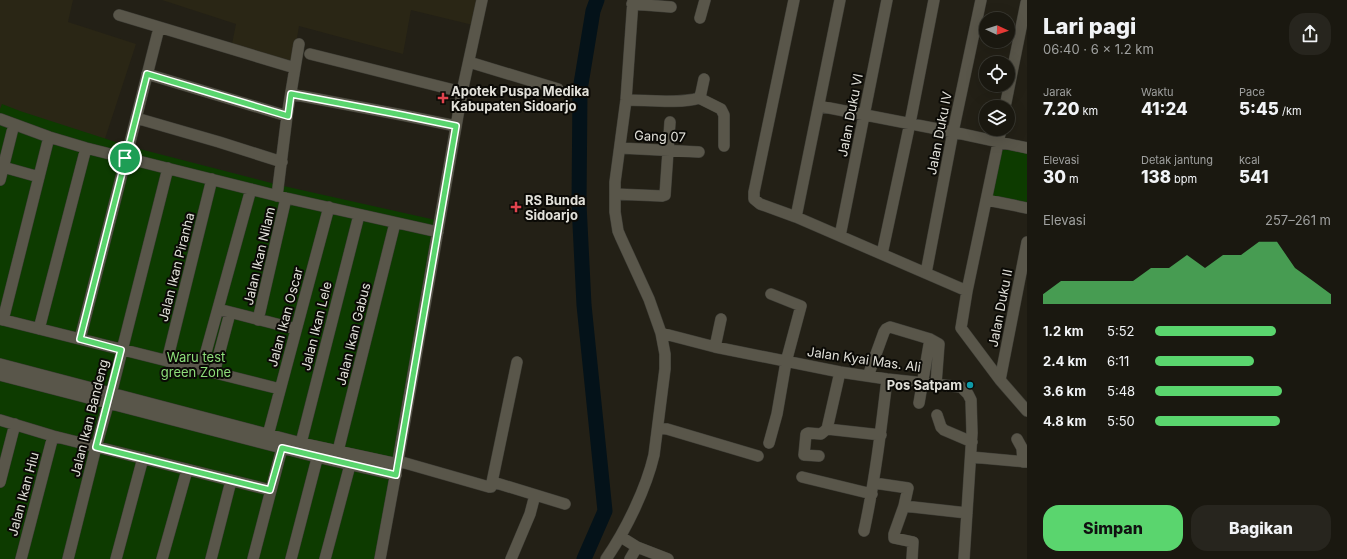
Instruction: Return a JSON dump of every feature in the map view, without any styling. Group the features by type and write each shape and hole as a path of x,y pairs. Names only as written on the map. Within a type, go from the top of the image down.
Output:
{"street":[{"path":"380,559 396,475 462,92 482,0"},
{"path":"700,18 705,0"},
{"path":"794,0 754,192 754,199 757,203 796,217 967,291"},
{"path":"796,217 820,106 840,0"},
{"name":"Jalan Duku VI","path":"840,236 887,0"},
{"path":"882,254 934,0"},
{"name":"Jalan Duku IV","path":"926,273 953,132 981,0"},
{"path":"630,559 629,542 662,429 665,354 661,333 649,299 618,231 615,212 615,194 626,100 633,2 671,7"},
{"path":"1006,100 1025,2"},
{"path":"119,15 295,68"},
{"path":"80,339 159,28"},
{"name":"Jalan Ikan Nilam","path":"258,320 282,197 282,162 298,48"},
{"path":"310,54 462,92"},
{"path":"469,62 558,89"},
{"path":"147,74 288,116"},
{"path":"626,100 694,100 699,98 702,93 704,79"},
{"path":"291,94 456,126"},
{"path":"699,98 723,111 724,146"},
{"path":"820,106 910,123 1027,148"},
{"path":"136,118 282,162"},
{"path":"0,119 49,137 86,148 282,197 438,232"},
{"path":"615,194 665,195 670,122"},
{"path":"0,180 14,124"},
{"path":"999,136 967,291 962,328 1000,380 1027,411"},
{"path":"49,137 2,320 280,389"},
{"path":"39,329 86,148"},
{"name":"Gang 07","path":"620,148 699,152"},
{"path":"3,167 39,177"},
{"name":"Jalan Ikan Bandeng","path":"68,559 168,168"},
{"name":"Jalan Ikan Piranha","path":"167,361 212,179"},
{"path":"201,370 251,189"},
{"path":"987,200 1027,208"},
{"name":"Jalan Ikan Oscar","path":"268,435 329,208"},
{"name":"Jalan Ikan Lele","path":"301,443 359,215"},
{"name":"Jalan Ikan Gabus","path":"338,451 395,223"},
{"name":"Jalan Duku II","path":"1000,380 1027,242"},
{"path":"769,443 777,414 786,362 801,306 771,294"},
{"path":"218,309 296,329"},
{"path":"214,373 230,313"},
{"path":"715,347 721,319"},
{"path":"868,376 884,332 888,328 937,342 939,345 936,384"},
{"name":"Jalan Kyai Mas. Ali","path":"661,333 715,347 840,372 887,379 960,386 970,396 972,412 972,442 964,559"},
{"path":"919,403 930,339"},
{"path":"0,364 22,376 207,424 282,448 318,452 338,451 398,462 490,488 492,486 517,362"},
{"path":"819,456 804,455 806,434 821,434 827,429 840,372"},
{"path":"0,376 22,376"},
{"path":"864,531 873,488 887,379"},
{"path":"937,415 942,429 972,442"},
{"path":"0,420 53,436 143,458 231,482 270,490"},
{"path":"0,482 15,424"},
{"path":"207,424 268,435 301,443 318,452 350,465 396,475"},
{"path":"662,429 758,456"},
{"path":"827,429 881,435"},
{"name":"Jalan Ikan Hiu","path":"21,559 53,436"},
{"path":"971,456 1025,462 1022,448 1017,439"},
{"path":"253,559 282,448"},
{"path":"291,559 318,452"},
{"path":"116,559 143,458"},
{"path":"325,559 350,465"},
{"path":"162,559 187,470"},
{"path":"802,477 873,488 908,488 894,538 913,542 912,559"},
{"path":"211,559 231,482"},
{"path":"492,482 565,504"},
{"path":"511,559 530,514 535,495"},
{"path":"904,506 967,514"},
{"path":"606,559 629,542"},
{"path":"629,542 668,559"}],"shaded area":[{"path":"0,0 73,0 68,22 136,44 100,154 0,143"},
{"path":"162,0 477,0 473,25 411,10 403,54 299,26 293,62 232,44 236,24"}],"green space":[{"name":"Waru test green Zone","path":"2,104 128,146 279,185 440,221 380,559 0,559 0,109"},
{"path":"999,145 1027,150 1027,206 990,197"}],"waterway":[{"path":"584,559 605,511 584,305 579,204 580,90 593,11 597,0"}],"place":[{"name":"Apotek Puspa Medika Kabupaten Sidoarjo","path":"443,98"},
{"name":"RS Bunda Sidoarjo","path":"516,207"},
{"name":"Pos Satpam","path":"970,385"}],"route":[{"path":"147,74 288,116 291,94 456,126 396,475 282,448 270,490 231,482 96,447 111,394 121,350 80,339 125,158 147,74"}]}
